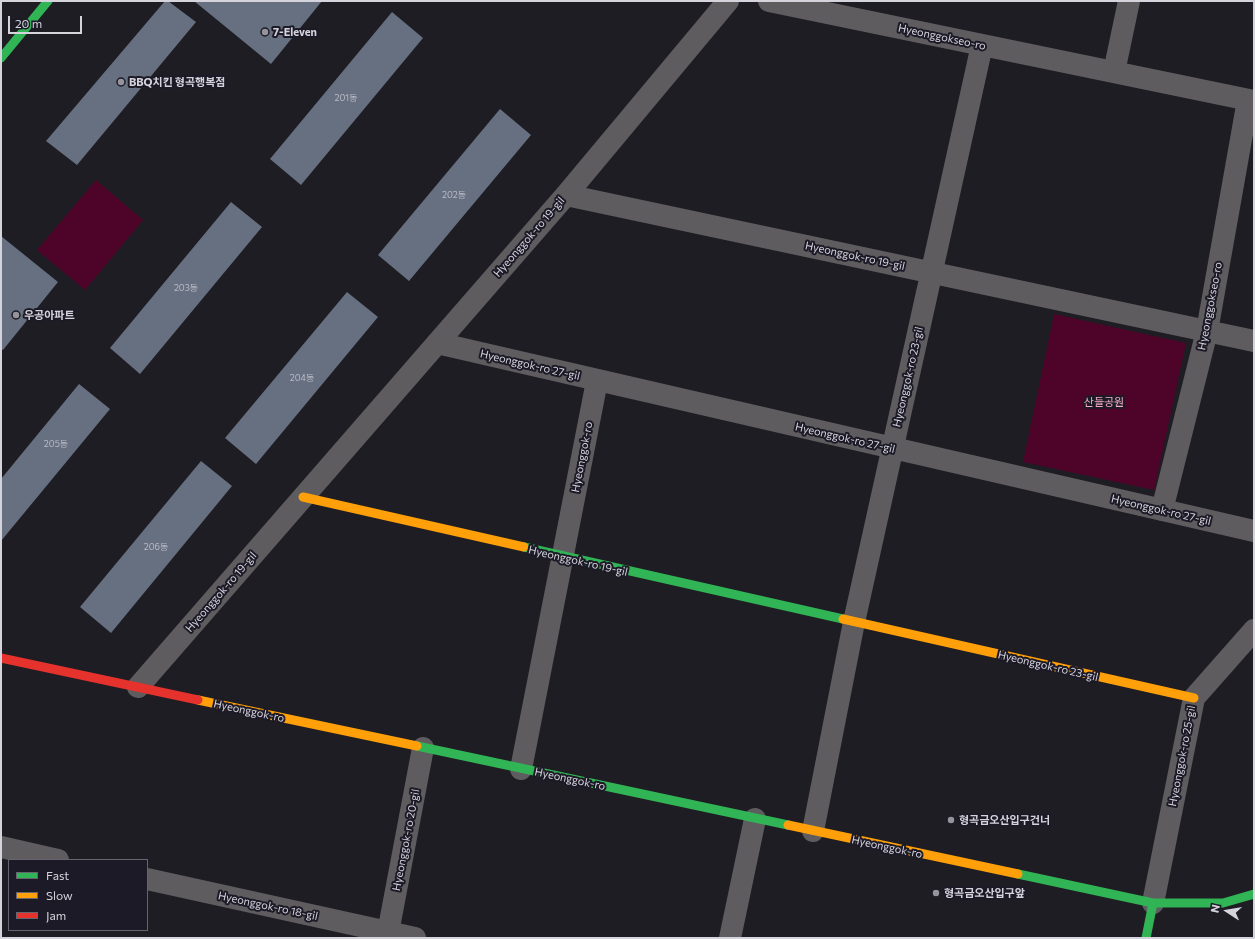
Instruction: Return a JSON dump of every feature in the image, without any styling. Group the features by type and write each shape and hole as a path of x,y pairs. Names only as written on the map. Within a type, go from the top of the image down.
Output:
{"street":[{"path":"1,58 48,1"},
{"name":"Hyeonggok-ro 19-gil","path":"138,687 566,195 728,1"},
{"name":"Hyeonggokseo-ro","path":"769,1 1251,100 1207,331 1162,510"},
{"path":"1114,72 1128,1"},
{"name":"Hyeonggok-ro 23-gil","path":"813,831 854,622 892,448 933,272 982,45"},
{"name":"Hyeonggok-ro 19-gil","path":"566,195 933,272"},
{"path":"933,272 1254,340"},
{"name":"Hyeonggok-ro 27-gil","path":"437,344 1254,531"},
{"name":"Hyeonggok-ro","path":"521,769 597,381"},
{"name":"Hyeonggok-ro 19-gil","path":"303,498 854,622"},
{"name":"Hyeonggok-ro 23-gil","path":"854,622 1194,698"},
{"name":"Hyeonggok-ro 25-gil","path":"1153,903 1194,698 1254,630"},
{"name":"Hyeonggok-ro","path":"1,658 1153,903 1223,903 1254,894"},
{"name":"Hyeonggok-ro 20-gil","path":"388,935 423,748"},
{"path":"730,938 755,819"},
{"path":"1,848 53,859"},
{"name":"Hyeonggok-ro 18-gil","path":"148,879 388,935"},
{"path":"1146,938 1153,903"},
{"path":"388,935 415,938"}],"green space":[{"path":"96,180 143,220 85,290 37,250"},
{"name":"산들공원","path":"1054,314 1186,343 1154,490 1023,462"}],"building":[{"name":"BBQ치킨 형곡행복점","path":"165,1 168,1 196,22 77,165 46,141"},
{"name":"7-Eleven","path":"194,1 322,1 271,64"},
{"path":"392,12 423,38 301,185 270,159"},
{"path":"500,109 531,135 409,281 378,255"},
{"path":"231,202 262,227 140,374 110,348"},
{"name":"우공아파트","path":"1,236 58,282 3,350 1,349"},
{"path":"347,292 378,317 256,464 225,438"},
{"path":"79,384 110,409 1,541 1,479"},
{"path":"201,461 232,486 111,633 80,607"}],"traffic: fast":[{"path":"1,58 48,1"},
{"path":"524,547 843,619"},
{"path":"417,746 788,825"},
{"path":"1018,874 1153,903 1223,903 1254,894"},
{"path":"1146,938 1153,903"}],"traffic: slow":[{"path":"303,497 524,547"},
{"path":"843,619 1194,698"},
{"path":"198,700 417,746"},
{"path":"788,825 1018,874"}],"traffic: jam":[{"path":"1,658 198,700"}],"place":[{"name":"7-Eleven","path":"265,32"},
{"name":"BBQ치킨 형곡행복점","path":"121,82"},
{"name":"우공아파트","path":"16,315"},
{"name":"형곡금오산입구건너","path":"951,820"},
{"name":"형곡금오산입구앞","path":"936,893"}]}
